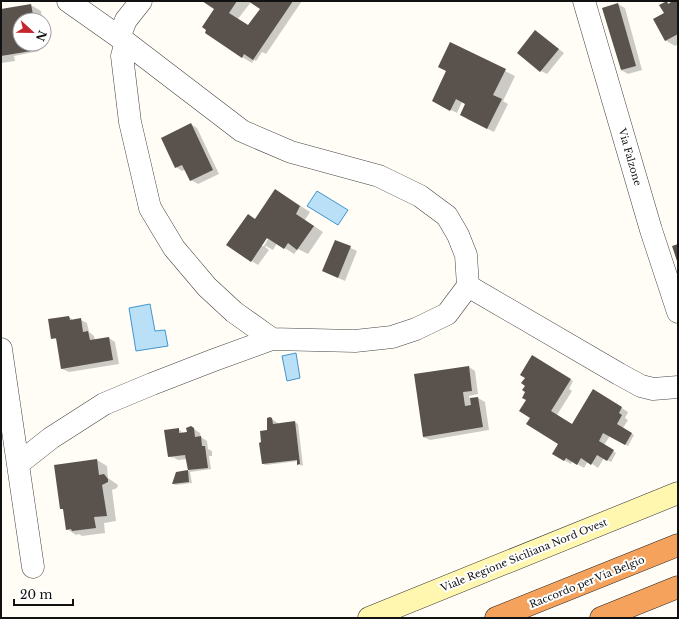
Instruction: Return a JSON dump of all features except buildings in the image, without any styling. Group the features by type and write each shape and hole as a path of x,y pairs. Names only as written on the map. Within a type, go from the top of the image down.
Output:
{"highway":[{"name":"Raccordo per Via Belgio","path":"496,618 678,545"},
{"path":"601,618 678,587"}],"street":[{"path":"18,464 51,438 104,404 214,360 272,340 355,341 392,337 416,329 447,314 468,286 466,255 458,235 447,216 420,196 379,176 291,152 242,131 122,39 68,1"},
{"path":"141,1 126,20 122,39 122,56 130,122 150,208 174,248 207,287 234,312 272,340"},
{"name":"Via Falzone","path":"584,1 651,230 678,312"},
{"path":"468,286 642,386 653,389 678,387"},
{"path":"1,349 33,567"},
{"name":"Viale Regione Siciliana Nord Ovest","path":"369,618 678,493"}],"water":[{"path":"317,191 348,210 338,225 307,206"},
{"path":"150,304 155,331 165,330 168,346 136,351 129,308"},
{"path":"296,353 300,378 287,381 282,356"}]}
